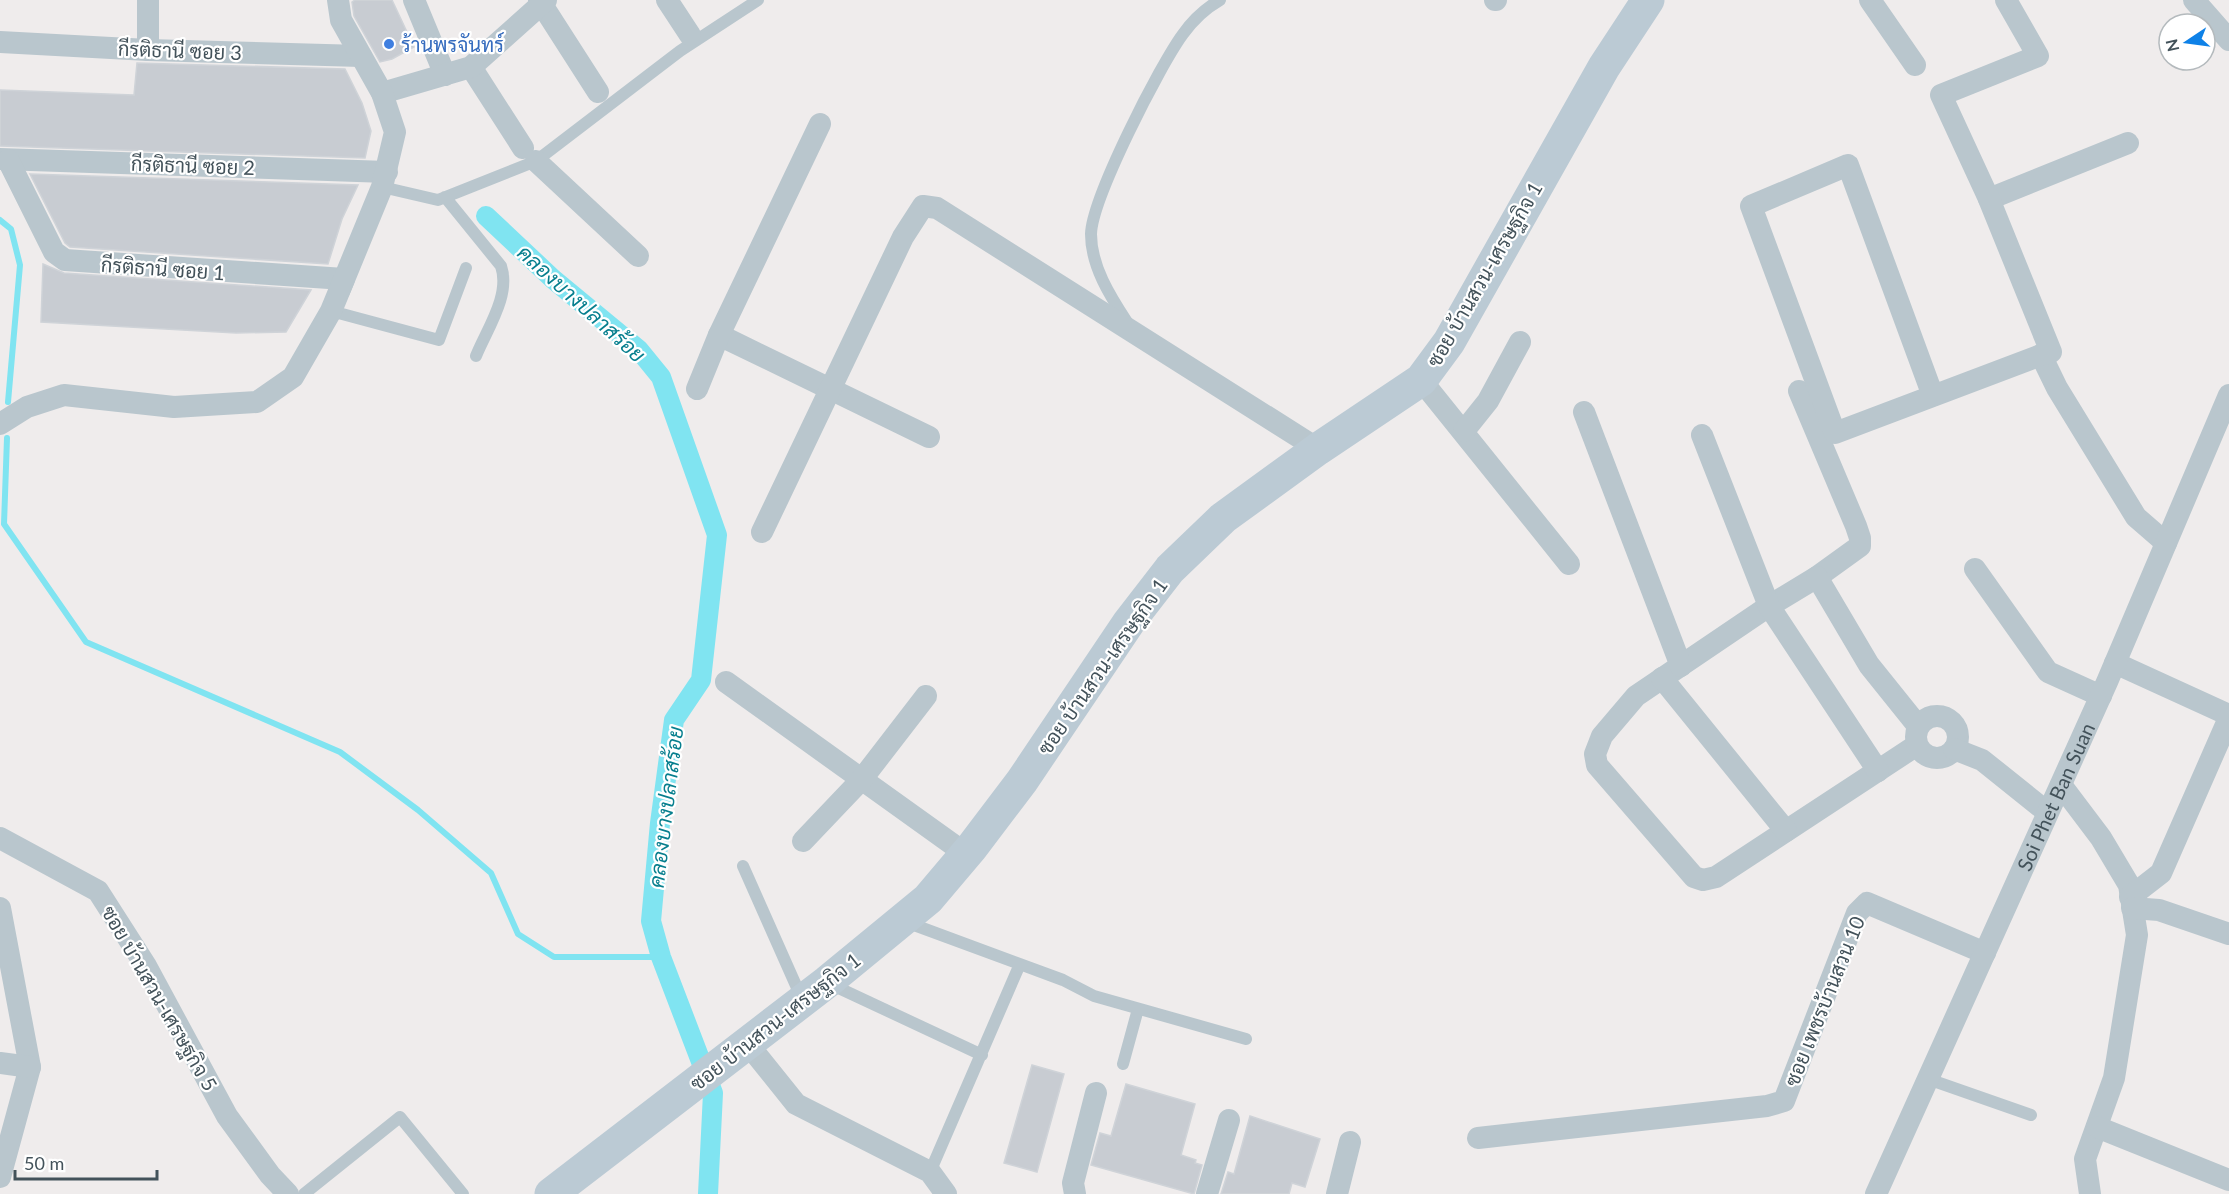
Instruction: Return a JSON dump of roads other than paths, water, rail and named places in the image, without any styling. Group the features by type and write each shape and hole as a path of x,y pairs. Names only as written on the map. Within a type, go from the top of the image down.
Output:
{"street":[{"path":"148,0 148,50"},
{"path":"0,424 27,407 64,395 174,407 257,402 294,377 331,310 344,279 384,180 395,132 382,93 341,20 338,0"},
{"path":"414,0 445,75"},
{"path":"667,0 690,35"},
{"name":"ซอย บ้านสวน-เศรษฐกิจ 1","path":"551,1194 815,991 928,899 966,854 1022,780 1129,622 1170,569 1223,518 1318,449 1421,380 1449,342 1604,67 1648,0"},
{"path":"1870,0 1915,65"},
{"path":"1933,396 1848,165 1751,206 1835,433 2051,352 1989,199 1941,95 2038,56 2006,0"},
{"path":"2194,0 2229,40"},
{"path":"382,93 471,67 542,2 598,92"},
{"name":"กีรติธานี ซอย 3","path":"0,42 148,50 361,56"},
{"path":"471,67 530,154 638,256"},
{"path":"697,389 719,335 820,124"},
{"path":"1989,199 2128,143"},
{"name":"กีรติธานี ซอย 2","path":"4,160 384,180"},
{"name":"กีรติธานี ซอย 1","path":"4,160 54,252 65,260 344,279"},
{"path":"762,532 903,237 923,206 937,208 1318,449"},
{"path":"719,335 929,437"},
{"path":"1464,431 1488,401 1520,342"},
{"path":"2041,355 2057,388 2136,517 2166,543"},
{"path":"1421,380 1569,564"},
{"path":"1799,391 1860,538 1860,546 1817,578 1769,606 1636,696 1602,736 1595,754 1596,765 1694,877 1704,880 1716,877 1878,771 1918,736 1928,717 1939,716 1949,720 1956,729 1958,739 1954,749 1945,756 1934,758 1924,754 1918,736 1869,665 1817,578"},
{"name":"Soi Phet Ban Suan","path":"1876,1194 2101,696 2229,395"},
{"path":"1584,412 1672,672 1786,831"},
{"path":"1702,435 1769,606 1878,771"},
{"path":"1975,569 2048,672 2101,696"},
{"path":"2115,663 2229,717 2161,873 2131,903"},
{"path":"726,682 966,854"},
{"path":"802,841 862,779 926,696"},
{"path":"1954,749 1982,760 2047,812"},
{"path":"2061,785 2101,838 2129,885 2137,935 2116,1067 2085,1159 2090,1194"},
{"name":"ซอย บ้านสวน-เศรษฐกิจ 5","path":"0,838 98,891 146,966 227,1116 270,1175 288,1194"},
{"name":"ซอย เพชรบ้านสวน 10","path":"1478,1137 1767,1106 1784,1101 1857,913 1867,903 1985,953"},
{"path":"2131,903 2229,934"},
{"path":"0,908 30,1067 0,1177"},
{"path":"747,1043 795,1104 930,1172 945,1194"},
{"path":"0,1063 30,1067"},
{"path":"1075,1194 1073,1183 1096,1094"},
{"path":"1207,1194 1229,1119"},
{"path":"2097,1127 2229,1180"},
{"path":"1336,1194 1350,1142"}],"lane":[{"path":"384,180 438,200 445,198 530,154 758,0"},
{"path":"1135,333 1119,310 1096,265 1092,241 1093,218 1103,190 1174,47 1196,18 1220,0"},
{"path":"445,198 501,266 505,278 496,309 476,356"},
{"path":"331,310 439,340 466,268"},
{"path":"743,866 815,991 982,1055"},
{"path":"902,920 1063,980 1094,996 1246,1039"},
{"path":"930,1172 1020,964"},
{"path":"1123,1064 1138,1009"},
{"path":"1928,1079 2031,1115"},
{"path":"304,1194 400,1117 463,1194"}],"waterway":[{"name":"คลองบางปลาสร้อย","path":"486,216 553,279 639,350 661,377 717,535 701,680 674,720 660,823 651,921 661,957 713,1093 708,1194"},
{"path":"0,220 11,229 20,265 8,402"},
{"path":"7,438 4,524 86,642 340,752 418,810 491,873 518,934 554,957 661,957"}],"place":[{"name":"ร้านพรจันทร์","path":"389,44"}]}
